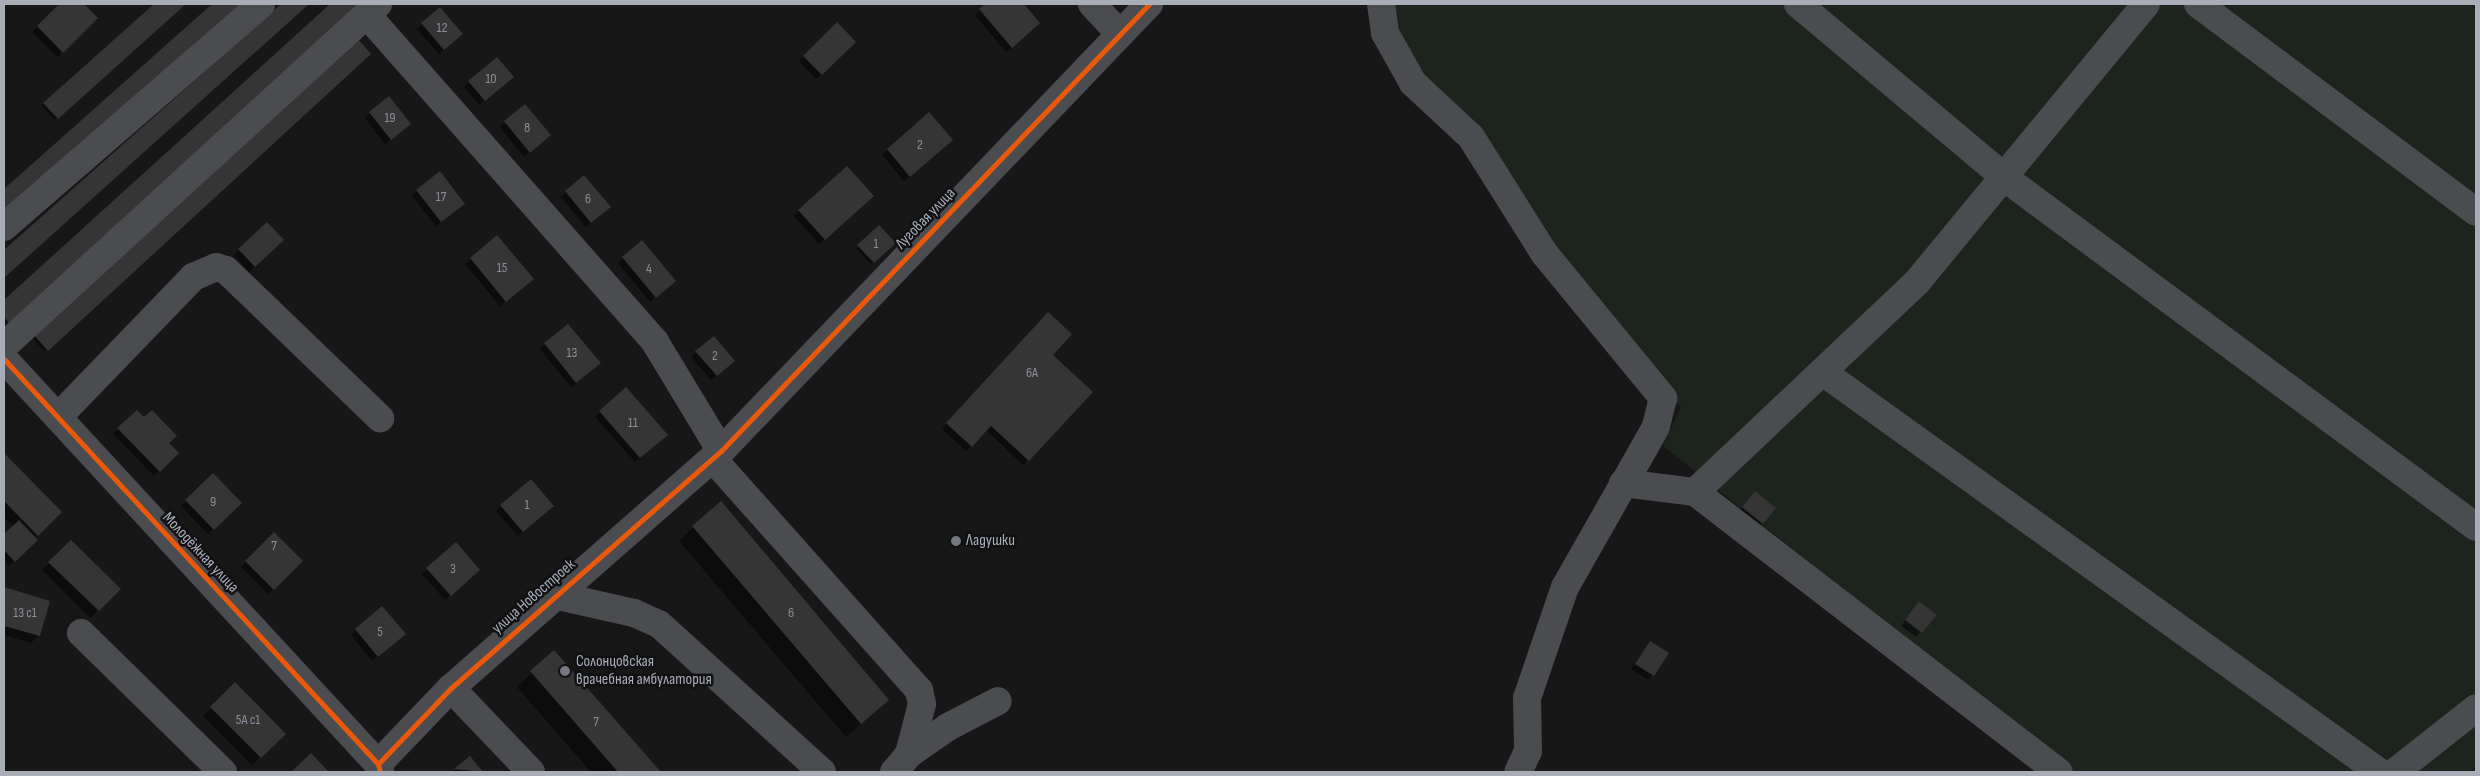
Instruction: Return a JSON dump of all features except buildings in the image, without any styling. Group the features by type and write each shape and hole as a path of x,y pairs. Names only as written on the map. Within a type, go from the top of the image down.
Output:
{"street":[{"path":"4,227 261,4"},
{"path":"1092,4 1120,34"},
{"name":"Луговая улица","path":"717,455 1149,4"},
{"path":"1381,4 1385,32 1413,83 1471,137 1544,253 1663,398 1656,427 1622,483 1565,587 1527,698 1528,751 1518,772"},
{"path":"1798,4 2005,178 2476,527"},
{"path":"1695,492 1824,373 1917,282 2005,178 2146,4"},
{"path":"2198,4 2476,212"},
{"path":"4,346 373,9 655,342 717,455 918,690 922,704 901,763"},
{"path":"58,417 193,277 216,267 226,270 380,418"},
{"name":"Молодёжная улица","path":"4,359 379,768"},
{"path":"1824,373 2379,772"},
{"name":"улица Новостроек","path":"379,768 451,688 554,595 717,455"},
{"path":"1622,483 1695,492 2059,772"},
{"path":"554,595 634,613 666,629 822,772"},
{"path":"81,633 223,772"},
{"path":"451,688 531,772"},
{"path":"901,763 998,701"},
{"path":"2395,772 2476,708"}],"shaded area":[{"path":"1393,4 2476,4 2476,772 2073,772 1663,446 1681,407 1517,195 1414,72 1398,36"}],"cycle path":[{"path":"380,772 378,764 451,688 721,451 1149,4"},
{"path":"4,359 378,764"}],"place":[{"name":"Ладушки","path":"956,541"},
{"name":"Солонцовская врачебная амбулатория","path":"565,671"}]}
